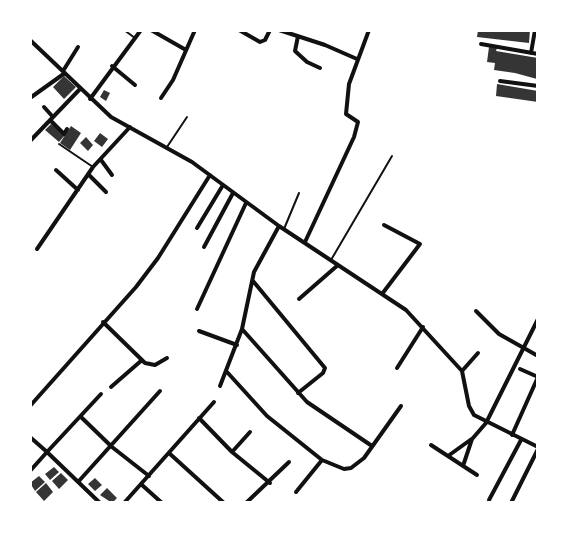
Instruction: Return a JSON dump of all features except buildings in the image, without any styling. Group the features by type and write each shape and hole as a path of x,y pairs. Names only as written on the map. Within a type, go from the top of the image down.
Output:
{"street":[{"path":"90,99 112,66 141,30"},
{"path":"151,30 186,50"},
{"path":"161,98 195,30"},
{"path":"239,30 260,42 265,40 270,30"},
{"path":"279,30 357,59"},
{"path":"305,242 356,130 358,122 346,114 349,84 369,30"},
{"path":"531,53 535,30"},
{"path":"298,36 295,51 307,62 320,68"},
{"path":"30,40 111,117 167,147 211,175 246,203 382,294 423,327 462,371 471,411 486,423 538,448 511,503"},
{"path":"481,44 538,54"},
{"path":"30,98 64,72 78,47"},
{"path":"112,66 135,85"},
{"path":"500,81 538,86"},
{"path":"30,141 80,89"},
{"path":"44,106 64,134 67,129"},
{"path":"38,249 93,167 130,128"},
{"path":"101,160 112,175"},
{"path":"56,170 78,190"},
{"path":"88,174 106,192"},
{"path":"30,406 158,258 211,175"},
{"path":"197,228 223,185"},
{"path":"204,247 233,193"},
{"path":"196,309 246,203"},
{"path":"382,294 420,244 384,225"},
{"path":"220,386 242,329 257,265 281,227"},
{"path":"299,299 338,265"},
{"path":"252,280 325,368 323,373 298,393"},
{"path":"476,311 491,328 538,356"},
{"path":"448,456 472,438 486,423 538,319"},
{"path":"103,322 150,366 167,358"},
{"path":"397,368 423,327"},
{"path":"242,329 307,402 373,446"},
{"path":"199,331 237,345"},
{"path":"462,371 478,353"},
{"path":"111,387 142,360"},
{"path":"512,435 538,377 520,369"},
{"path":"227,372 267,416 322,460 344,469 358,465 401,406"},
{"path":"78,482 112,447 160,391"},
{"path":"30,471 101,394"},
{"path":"124,503 214,402"},
{"path":"81,417 112,447 149,476"},
{"path":"199,418 232,452 270,483"},
{"path":"232,452 250,432"},
{"path":"30,437 100,503"},
{"path":"463,466 472,438"},
{"path":"489,500 521,440"},
{"path":"430,445 477,475"},
{"path":"169,453 224,503"},
{"path":"296,492 322,460"},
{"path":"246,503 270,483 289,462"},
{"path":"142,485 162,503"}],"lane":[{"path":"124,30 135,38"},
{"path":"167,147 187,117"},
{"path":"59,144 93,167"},
{"path":"331,260 392,156"},
{"path":"281,227 299,193"}]}
